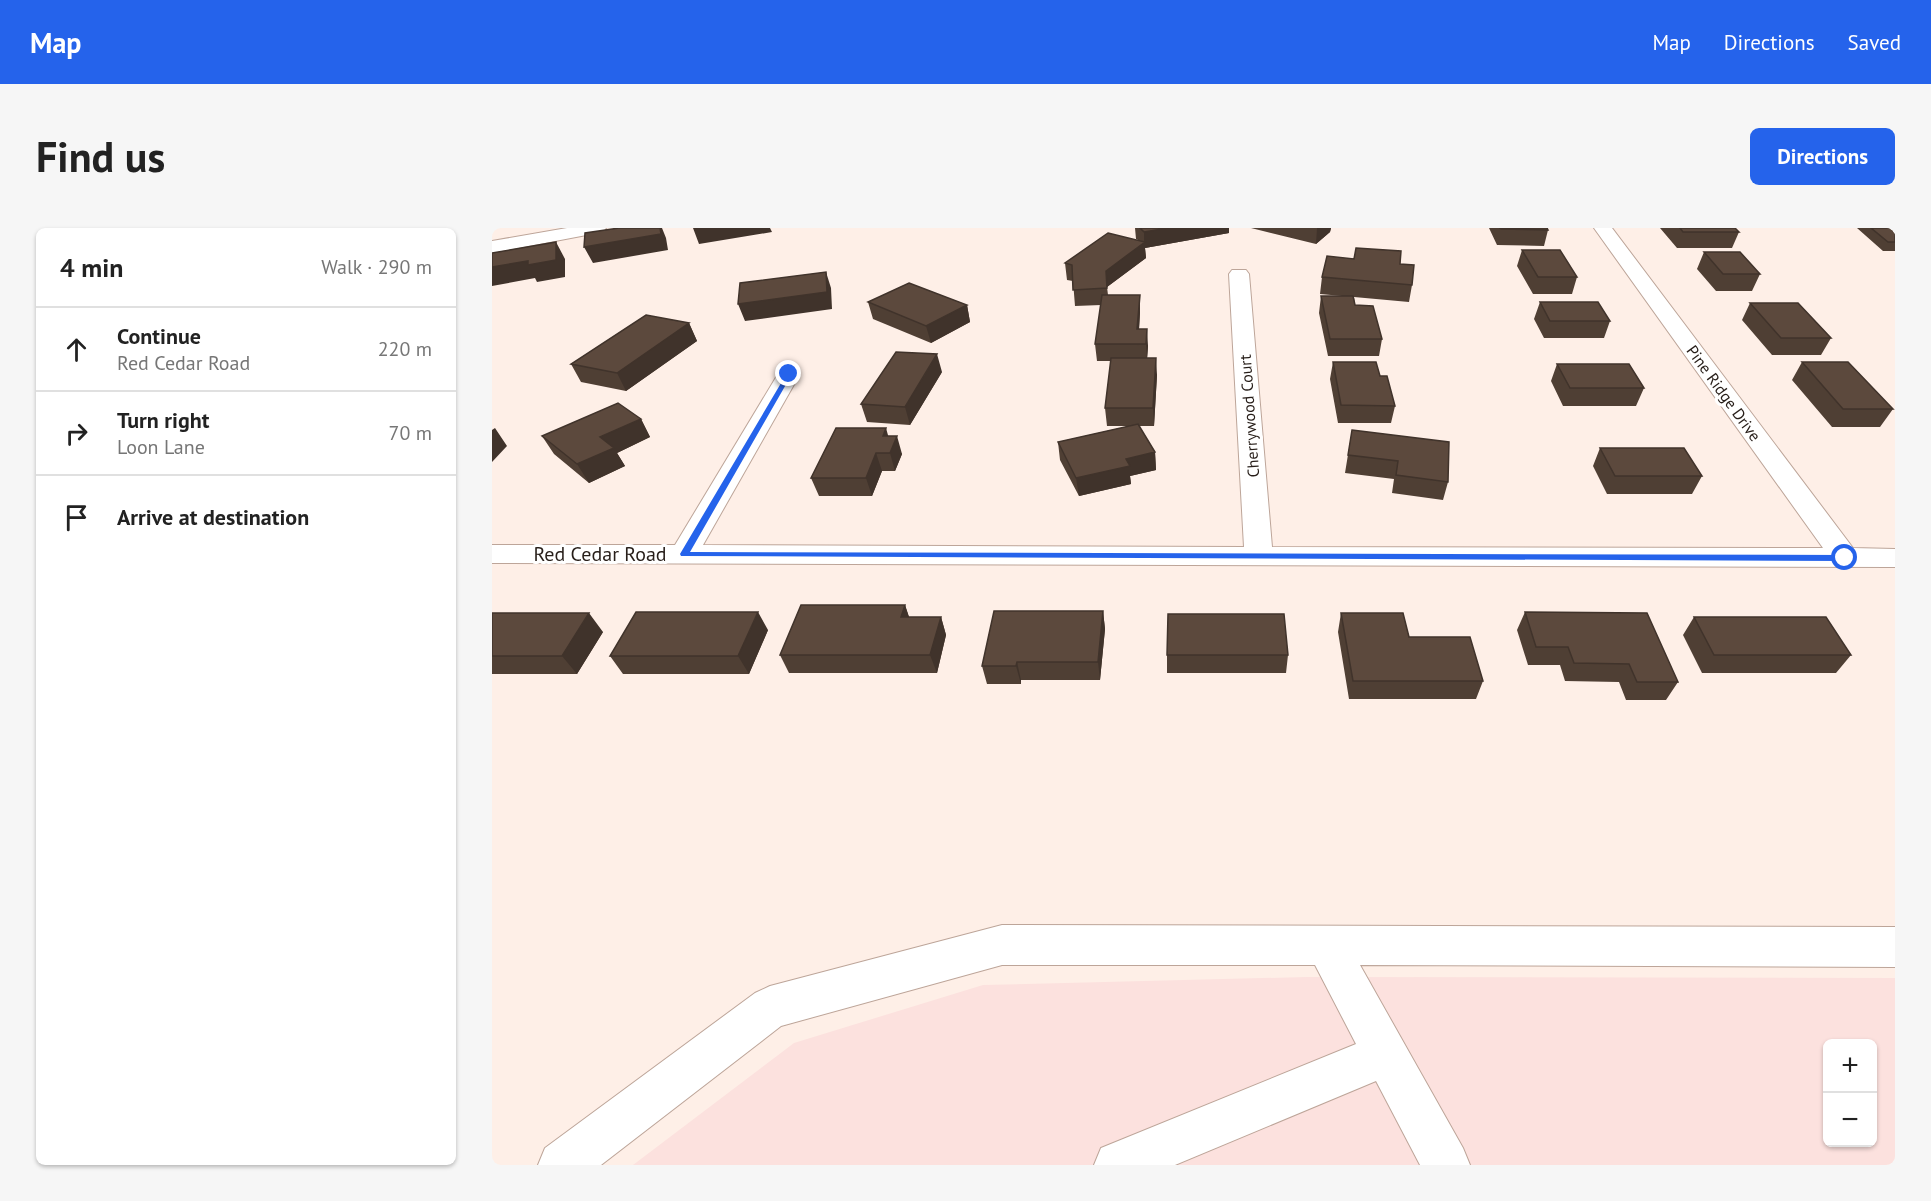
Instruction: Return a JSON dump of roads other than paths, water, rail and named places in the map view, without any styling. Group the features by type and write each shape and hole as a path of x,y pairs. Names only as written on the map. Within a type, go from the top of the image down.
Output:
{"street":[{"path":"492,247 597,228"},
{"name":"Pine Ridge Drive","path":"1603,228 1845,558"},
{"name":"Cherrywood Court","path":"1239,274 1259,557"},
{"path":"684,554 789,374"},
{"name":"Red Cedar Road","path":"492,554 1895,558"},
{"path":"562,1165 770,1008 1002,945 1895,947"},
{"path":"1326,945 1446,1165"},
{"path":"1118,1165 1386,1054"}]}
